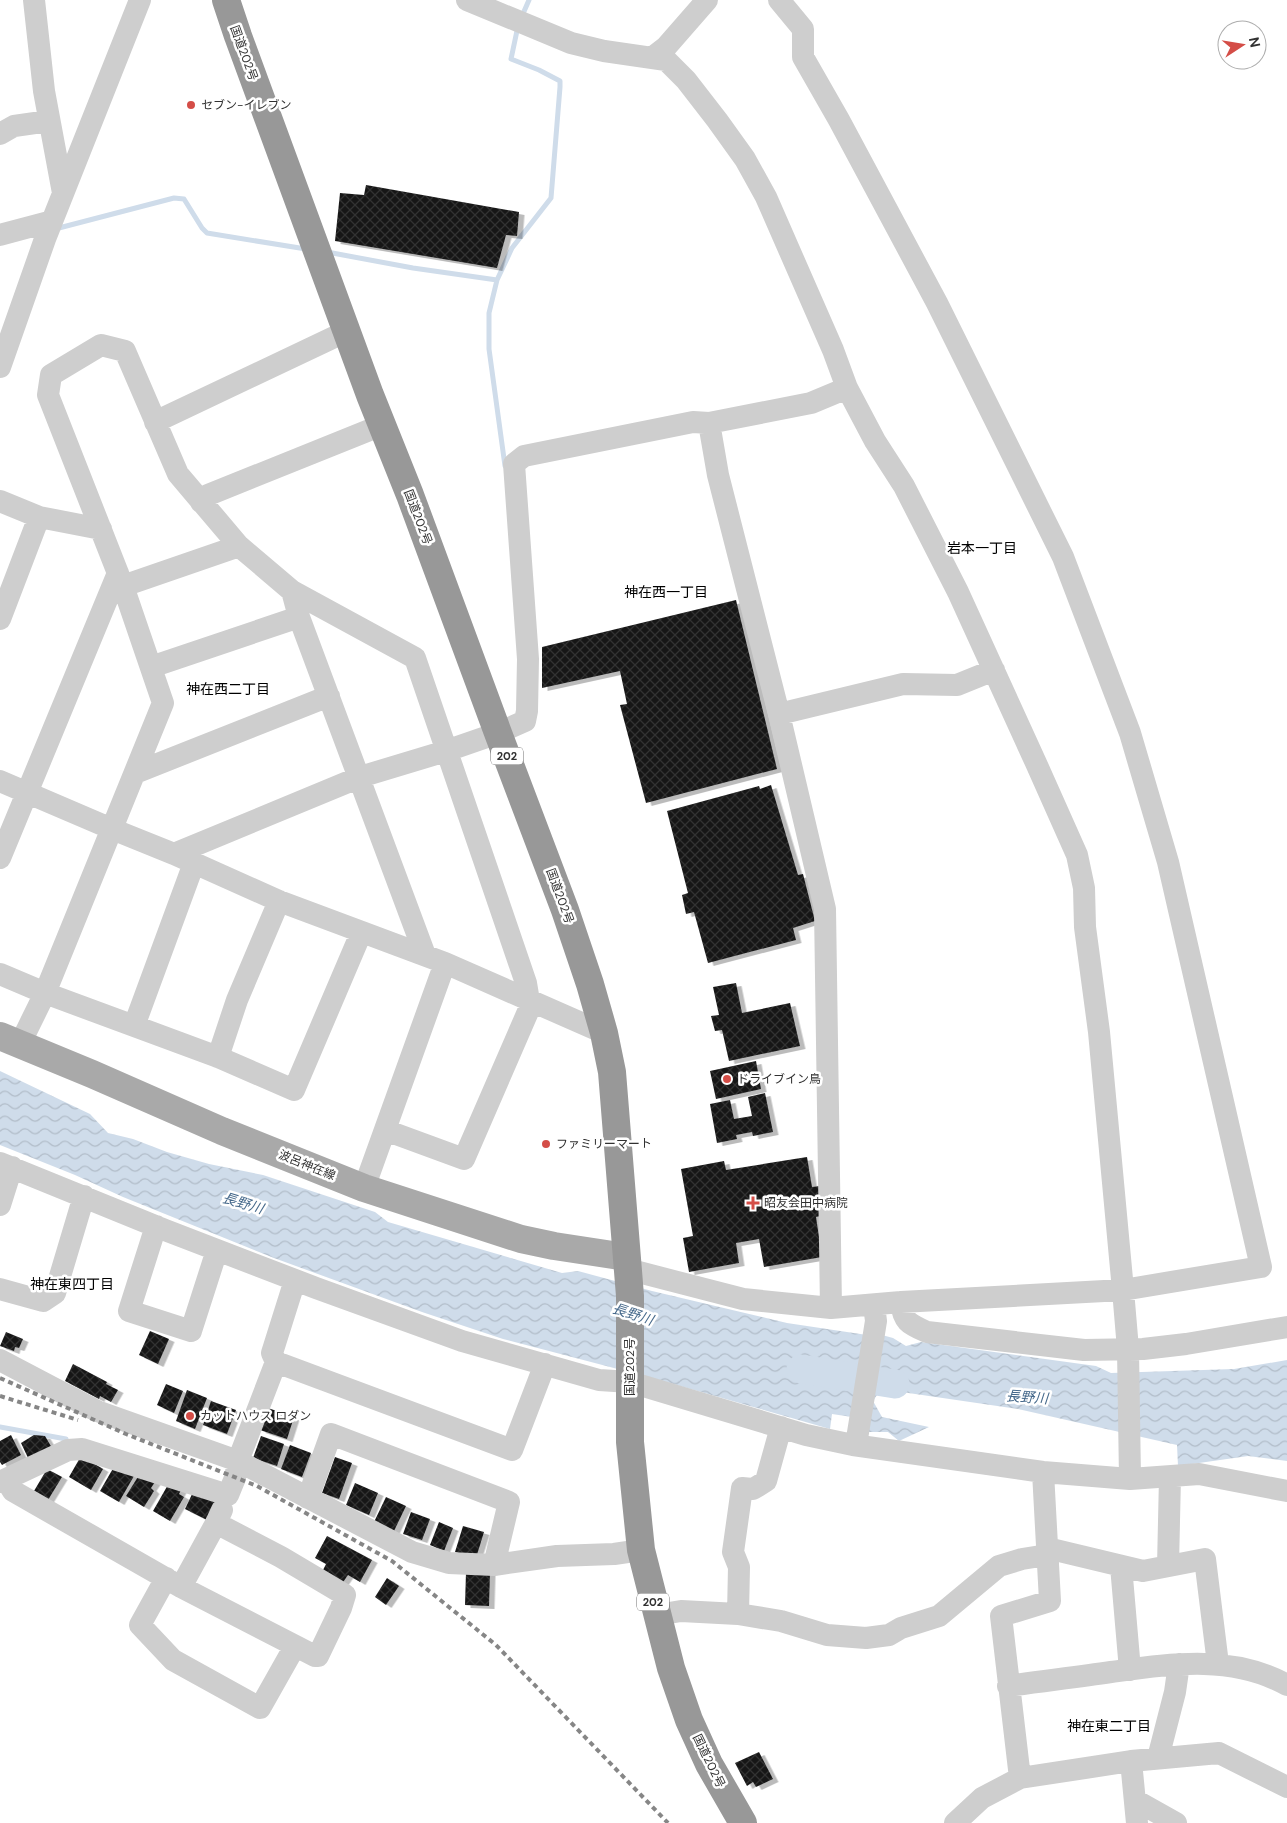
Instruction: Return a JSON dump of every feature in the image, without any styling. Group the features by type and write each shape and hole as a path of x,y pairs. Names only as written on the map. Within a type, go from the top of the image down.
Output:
{"highway":[{"name":"国道202号","path":"226,0 382,425 566,910 604,1033 612,1072 630,1296 630,1442 641,1550 671,1668 689,1720 709,1764 743,1823"}],"main road":[{"name":"波呂神在線","path":"10,1040 222,1131 364,1188 520,1238 627,1263"}],"street":[{"path":"34,0 44,91 63,193"},
{"path":"0,367 63,193 90,130 140,0"},
{"path":"467,0 571,43 604,51 666,60 686,80 745,160 766,197 833,350 847,388 874,441 904,486 958,592 994,670 1077,855 1084,888 1085,927 1099,1032 1128,1349 1130,1475"},
{"path":"653,57 666,47 707,0"},
{"path":"627,1263 744,1299 831,1308 901,1302 1123,1290 1261,1267 1168,862 1130,733 1062,557 937,303 844,129 803,57 803,29 779,0"},
{"path":"0,134 14,126 49,121"},
{"path":"0,235 49,230"},
{"path":"155,422 347,331"},
{"path":"10,1040 45,993 163,703 121,579 48,395 50,375 102,344 125,351 178,474 239,546 292,591 415,658 526,983 530,1007 464,1159 385,1130"},
{"path":"174,854 360,777 446,751 498,733 525,721 527,711 528,658 514,464 524,456 693,422 708,423 811,403 847,388"},
{"path":"708,423 718,475 779,714 825,909 831,1308"},
{"path":"201,502 208,495 382,425"},
{"path":"0,501 39,517 101,529"},
{"path":"0,619 39,517"},
{"path":"121,579 239,546"},
{"path":"0,858 121,579"},
{"path":"292,591 299,616 360,777 435,959 385,1130 364,1188"},
{"path":"151,667 299,616"},
{"path":"779,714 903,684 956,685 994,670"},
{"path":"135,772 329,696"},
{"path":"0,781 174,854 279,901 435,959 604,1033"},
{"path":"134,1026 194,863"},
{"path":"218,1056 237,1000 279,901"},
{"path":"0,974 45,993 218,1056 294,1090 361,933"},
{"path":"0,1205 6,1165 217,1250 462,1341 599,1380 630,1373 806,1435 856,1445 1042,1472 1170,1477 1199,1474 1287,1491"},
{"path":"0,1290 43,1301 55,1293 84,1196"},
{"path":"156,1226 129,1311 191,1331 217,1250"},
{"path":"295,1280 272,1353 276,1362 238,1461 235,1478 216,1524 174,1583 140,1624 173,1660 260,1708 295,1646"},
{"path":"901,1302 902,1316 912,1325 927,1332 1084,1350 1143,1349 1186,1344 1287,1327"},
{"path":"856,1445 876,1321 874,1305"},
{"path":"0,1360 98,1411 238,1461 412,1552 449,1562 494,1565 557,1556 614,1554 641,1550"},
{"path":"276,1362 512,1450 545,1364"},
{"path":"738,1614 739,1567 733,1552 742,1488 753,1489 766,1481 781,1427"},
{"path":"308,1498 331,1434 509,1502 494,1565"},
{"path":"216,1524 281,1557 345,1595 341,1608 318,1656 174,1583 13,1492 3,1481 68,1450 82,1449 228,1495"},
{"path":"1020,1778 1001,1616 1050,1601 1042,1472"},
{"path":"1168,1566 1170,1477"},
{"path":"657,1616 681,1612 738,1614 781,1621 827,1635 866,1638 889,1635 900,1628 939,1616 1000,1566 1047,1552 1143,1571 1205,1559 1218,1664"},
{"path":"1121,1566 1130,1670"},
{"path":"1008,1686 1179,1664 1218,1664 1271,1676 1287,1685"},
{"path":"1158,1758 1176,1692 1179,1664"},
{"path":"956,1823 982,1798 1020,1778 1158,1758 1219,1753 1287,1788"},
{"path":"1131,1761 1137,1823"},
{"path":"1135,1800 1176,1823"}],"water":[{"path":"0,1071 90,1114 108,1133 133,1139 167,1152 209,1164 263,1175 375,1212 388,1222 562,1273 578,1271 652,1291 787,1323 867,1335 862,1366 841,1363 838,1384 856,1388 852,1417 832,1414 830,1429 652,1378 503,1339 422,1312 274,1258 123,1197 75,1175 0,1145"},
{"path":"882,1335 893,1338 906,1346 921,1342 1096,1366 1111,1373 1234,1369 1287,1360 1287,1461 1248,1456 1178,1466 1177,1445 1018,1409 881,1389 873,1401 882,1417 929,1427 899,1441 888,1432 866,1432"}],"building":[{"path":"366,185 519,212 517,236 506,235 497,268 335,241 340,193 364,195"},
{"path":"736,600 777,769 646,803 620,705 627,704 620,671 542,688 542,647"},
{"path":"771,785 798,875 803,874 815,921 793,928 796,940 708,963 694,912 686,914 682,895 688,893 667,811 759,786 760,789"},
{"path":"736,983 742,1013 790,1003 800,1046 729,1061 722,1030 715,1031 711,1016 719,1015 713,987"},
{"path":"756,1061 761,1089 716,1099 710,1071"},
{"path":"765,1093 773,1132 753,1136 752,1132 736,1135 737,1139 717,1143 710,1104 730,1100 734,1119 752,1116 748,1097"},
{"path":"807,1157 812,1187 820,1186 825,1215 816,1217 822,1257 764,1267 759,1239 736,1243 739,1263 689,1272 683,1238 693,1236 681,1169 724,1161 726,1170"},
{"path":"150,1331 169,1339 158,1364 139,1355"},
{"path":"6,1332 23,1339 19,1348 15,1347 14,1351 0,1346"},
{"path":"73,1364 118,1390 111,1402 100,1396 99,1399 65,1381"},
{"path":"166,1384 183,1391 174,1413 157,1405"},
{"path":"187,1390 207,1398 195,1429 176,1421"},
{"path":"211,1401 236,1410 227,1434 203,1425"},
{"path":"268,1408 294,1417 287,1439 260,1430"},
{"path":"11,1435 21,1455 2,1465 0,1462 0,1441"},
{"path":"34,1435 45,1436 52,1448 29,1460 21,1443"},
{"path":"261,1436 284,1444 277,1466 253,1458"},
{"path":"290,1445 311,1453 302,1477 281,1469"},
{"path":"81,1456 103,1469 91,1490 69,1477"},
{"path":"335,1457 352,1463 339,1499 322,1493"},
{"path":"115,1465 134,1476 119,1502 100,1491"},
{"path":"47,1469 62,1477 48,1500 34,1491"},
{"path":"141,1472 155,1482 151,1488 154,1491 144,1507 126,1496"},
{"path":"169,1483 181,1490 179,1494 184,1497 170,1521 153,1511"},
{"path":"355,1483 378,1493 369,1515 346,1505"},
{"path":"194,1490 216,1501 207,1520 185,1509"},
{"path":"386,1497 406,1506 394,1531 374,1522"},
{"path":"411,1512 430,1519 422,1540 403,1534"},
{"path":"439,1522 453,1528 444,1551 430,1545"},
{"path":"463,1526 484,1532 476,1558 455,1552"},
{"path":"327,1536 372,1560 360,1582 348,1575 341,1585 321,1574 326,1564 315,1558"},
{"path":"466,1572 490,1572 489,1606 465,1605"},
{"path":"387,1578 399,1586 386,1605 375,1597"},
{"path":"759,1752 773,1779 756,1787 753,1782 747,1786 735,1763"}],"waterway":[{"path":"522,16 529,0"},
{"path":"505,466 489,349 489,313 497,280 512,248 551,198 560,87 560,81 511,59 518,26"},
{"path":"55,229 174,198 184,199 207,233 306,249"},
{"path":"327,252 413,268 497,280"},
{"name":"長野川","path":"801,1369 895,1384"},
{"path":"0,1427 66,1439"}],"railway":[{"path":"0,1378 126,1434 257,1486 392,1561 496,1645 668,1823"},
{"path":"0,1396 78,1420"}],"place":[{"name":"セブン-イレブン","path":"191,105"},
{"name":"ドライブイン鳥","path":"727,1079"},
{"name":"ファミリーマート","path":"546,1144"},
{"name":"昭友会田中病院","path":"753,1203"},
{"name":"カットハウス ロダン","path":"190,1416"}],"district":[{"name":"岩本一丁目","path":"982,548"},
{"name":"神在西一丁目","path":"666,592"},
{"name":"神在西二丁目","path":"228,689"},
{"name":"神在東四丁目","path":"72,1284"},
{"name":"神在東二丁目","path":"1109,1726"}]}
